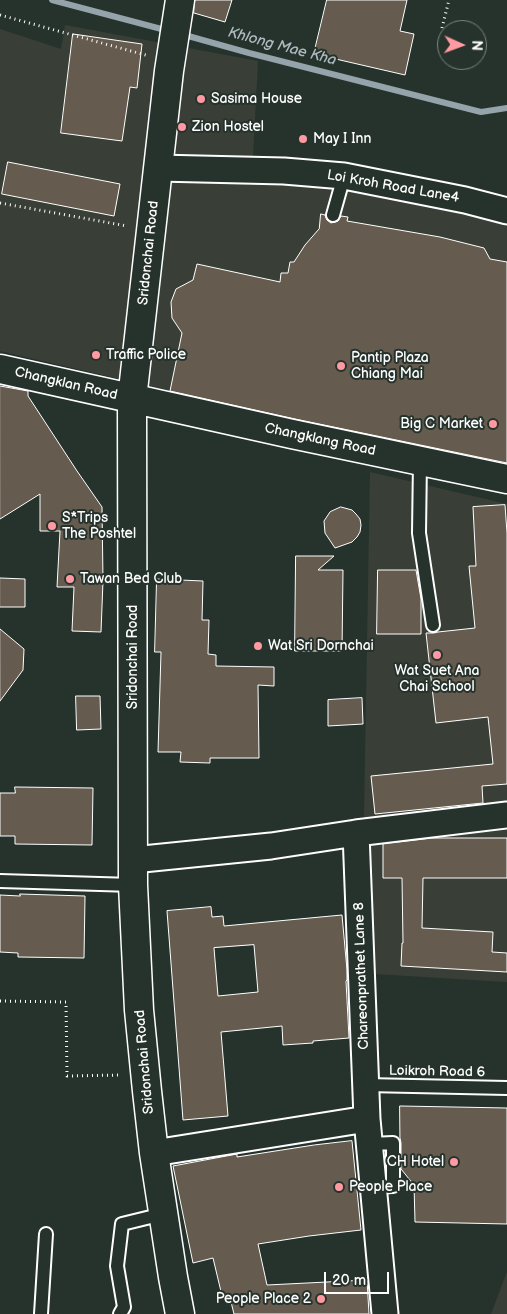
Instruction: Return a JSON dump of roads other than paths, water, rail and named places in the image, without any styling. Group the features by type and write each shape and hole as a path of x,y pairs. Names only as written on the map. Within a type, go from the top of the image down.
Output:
{"street":[{"name":"Sridonchai Road","path":"180,0 170,67 132,399 133,873 139,1010 154,1153 180,1314"},
{"name":"Loi Kroh Road Lane4","path":"158,168 284,171 344,176 465,200 507,211"},
{"name":"Changklan Road","path":"0,369 132,399"},
{"name":"Changklang Road","path":"132,399 507,479"},
{"path":"133,873 271,846 356,833 507,815"},
{"name":"Chareonprathet Lane 8","path":"356,833 367,1119 385,1314"},
{"path":"154,1153 367,1119"}],"lane":[{"path":"333,215 344,176"},
{"path":"420,460 419,533 433,625"},
{"path":"0,881 133,873"},
{"name":"Loikroh Road 6","path":"366,1085 507,1088"},
{"path":"120,1314 124,1306 117,1266 122,1224 163,1214"},
{"path":"41,1314 46,1234"}],"waterway":[{"name":"Khlong Mae Kha","path":"52,0 169,31"},
{"name":"Khlong Mae Kha","path":"181,34 481,112 507,108"}],"place":[{"name":"Sasima House","path":"201,99"},
{"name":"Zion Hostel","path":"182,127"},
{"name":"May I Inn","path":"303,139"},
{"name":"Traffic Police","path":"96,355"},
{"name":"Pantip Plaza Chiang Mai","path":"341,366"},
{"name":"Big C Market","path":"493,424"},
{"name":"S*Trips The Poshtel","path":"52,526"},
{"name":"Tawan Bed Club","path":"70,579"},
{"name":"Wat Sri Dornchai","path":"258,646"},
{"name":"Wat Suet Ana Chai School","path":"437,655"},
{"name":"CH Hotel","path":"454,1162"},
{"name":"People Place","path":"339,1187"},
{"name":"People Place 2","path":"321,1299"}]}
